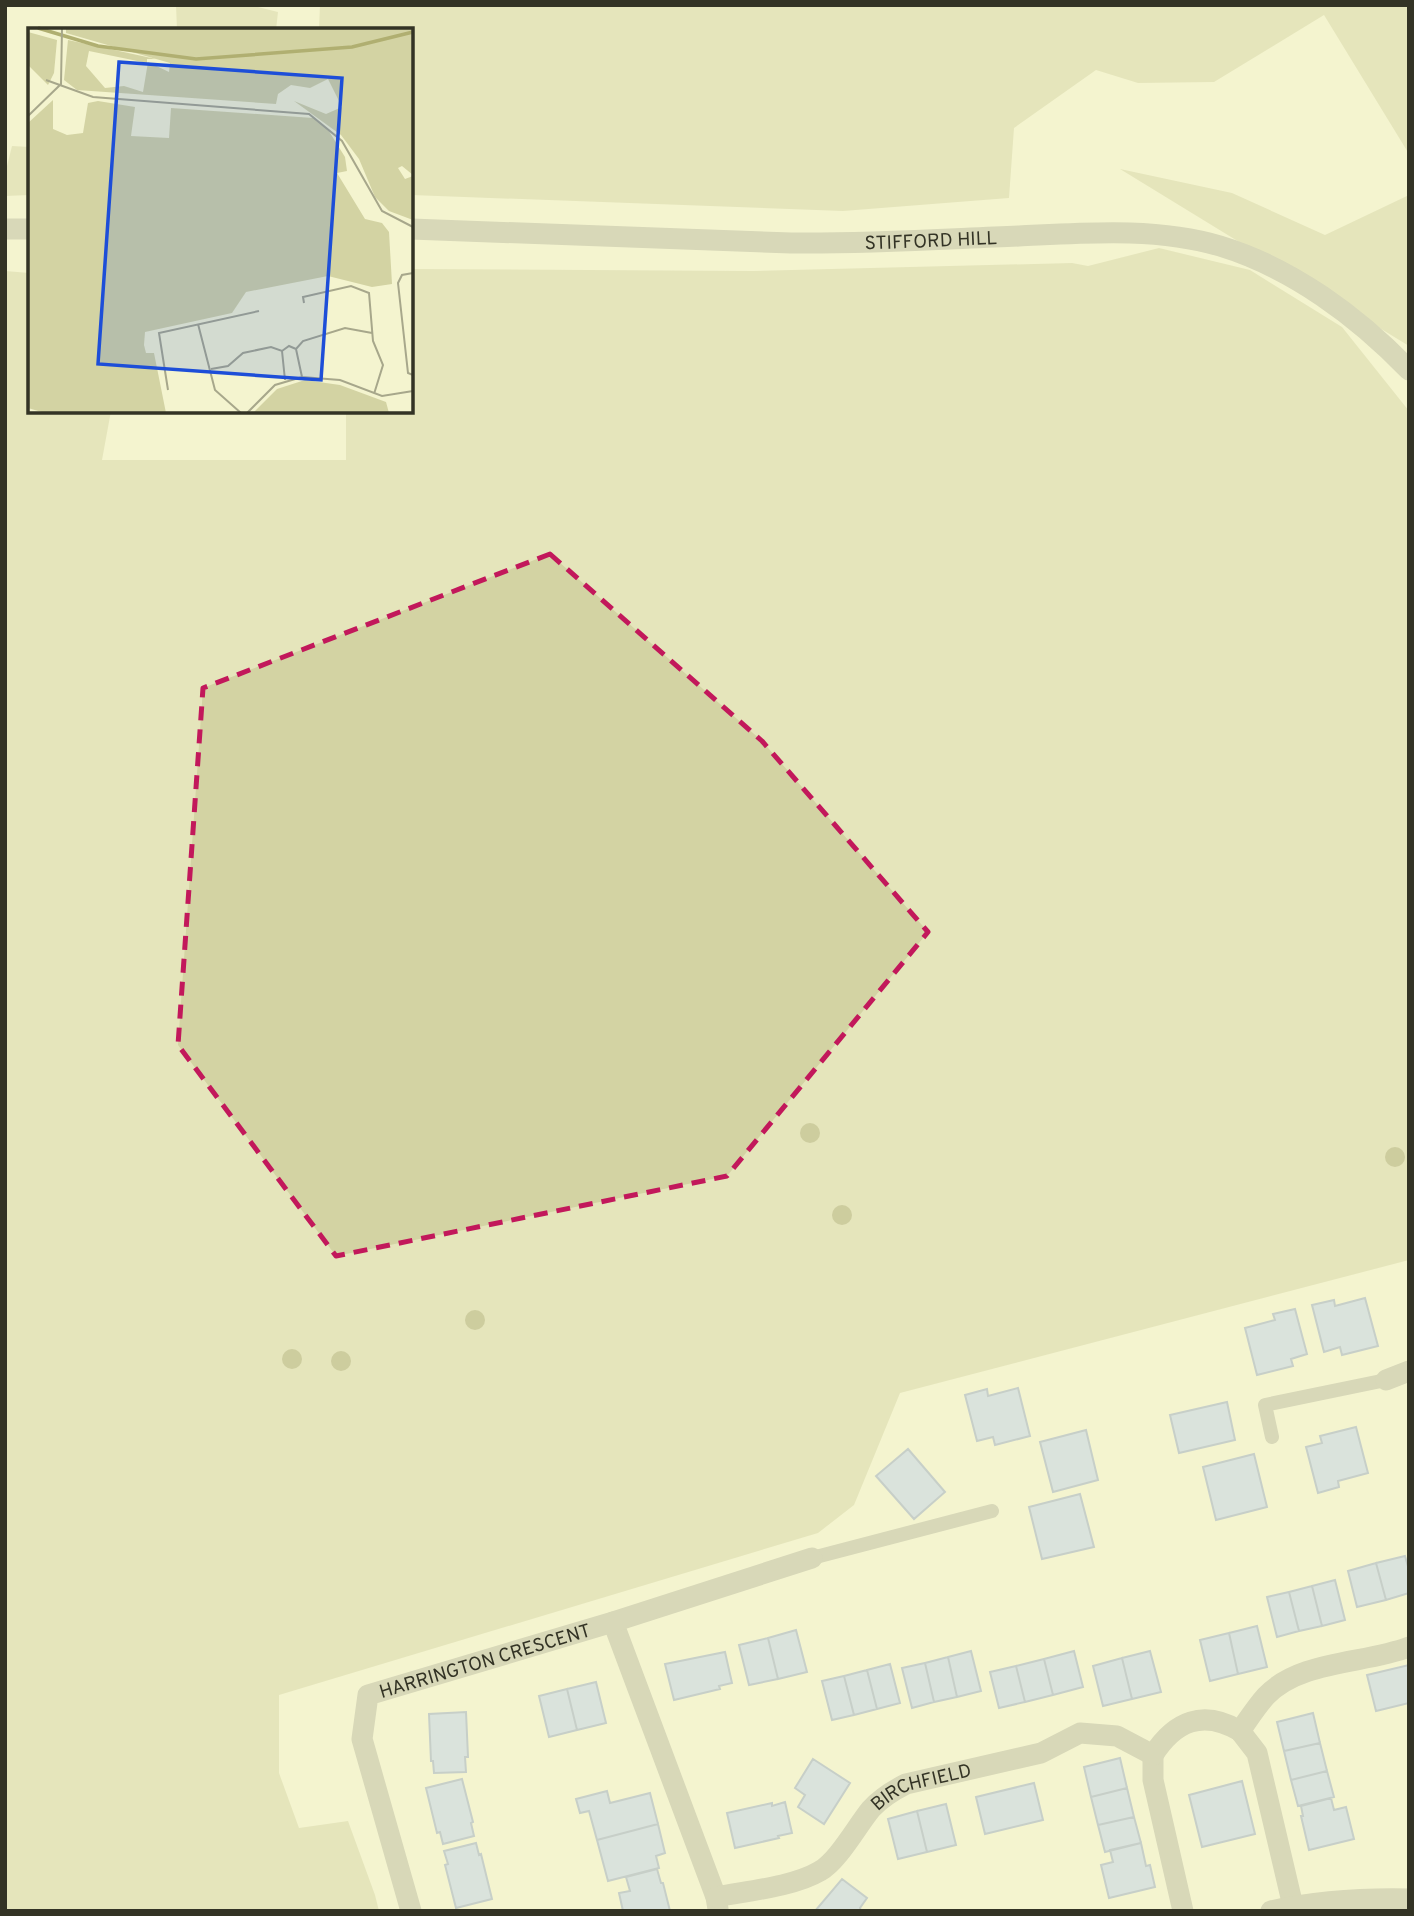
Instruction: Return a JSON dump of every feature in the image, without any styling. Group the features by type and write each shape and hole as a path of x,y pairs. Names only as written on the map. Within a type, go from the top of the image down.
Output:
{"street":[{"path":"5,229 28,229"},
{"name":"STIFFORD HILL","path":"413,229 803,243 1099,232 1155,235 1218,246 1284,274 1327,300 1386,346 1409,370"},
{"path":"1386,1380 1409,1371"},
{"name":"HARRINGTON CRESCENT","path":"411,1911 362,1739 368,1695 613,1622 812,1558"},
{"name":"HARRINGTON CRESCENT","path":"613,1622 717,1904"},
{"path":"1240,1731 1267,1695 1282,1683 1302,1673 1409,1647"},
{"path":"1182,1911 1153,1780 1153,1755 1163,1739 1177,1727 1194,1720 1212,1719 1240,1731 1256,1753 1293,1906"},
{"name":"BIRCHFIELD","path":"717,1904 795,1882 822,1871 872,1808 887,1794 905,1784 1041,1753 1080,1733 1117,1736 1153,1755"},
{"path":"1271,1911 1293,1906 1374,1898 1409,1899"}],"lane":[{"path":"1272,1437 1265,1405 1386,1380"},
{"path":"812,1558 992,1511"}],"highlighted area":[{"path":"550,554 762,741 928,932 727,1176 336,1256 178,1045 203,688"}],"green space":[{"path":"176,5 250,5 278,12 276,28 177,28"},
{"path":"320,5 1409,5 1409,154 1324,15 1214,82 1138,83 1096,70 1014,128 1009,198 843,211 413,195 413,28 319,28"},
{"path":"12,146 28,147 28,195 5,196 5,174"},
{"path":"1120,169 1232,193 1325,235 1409,195 1409,346"},
{"path":"1159,248 1250,270 1342,327 1409,411 1409,1260 900,1393 854,1505 818,1533 279,1695 279,1773 299,1828 348,1821 379,1911 5,1911 5,271 28,273 28,413 111,413 102,460 346,460 346,413 413,413 413,269 753,271 1072,263 1088,266"}],"building":[{"path":"1365,1298 1378,1346 1342,1355 1340,1347 1324,1352 1312,1305 1334,1300 1335,1306"},
{"path":"1295,1309 1307,1354 1291,1359 1293,1366 1257,1375 1245,1328 1275,1320 1273,1314"},
{"path":"1018,1388 1030,1436 995,1445 993,1437 977,1441 965,1395 987,1389 988,1396"},
{"path":"1227,1402 1235,1440 1179,1453 1170,1415"},
{"path":"1356,1427 1368,1473 1338,1481 1339,1487 1318,1493 1306,1447 1322,1443 1320,1436"},
{"path":"1086,1430 1098,1480 1053,1492 1040,1442"},
{"path":"908,1449 945,1492 914,1519 876,1476"},
{"path":"1254,1454 1267,1507 1216,1520 1203,1467"},
{"path":"1080,1494 1094,1547 1042,1559 1029,1507"},
{"path":"1405,1556 1409,1570 1409,1593 1386,1600 1376,1563"},
{"path":"1376,1563 1386,1600 1357,1607 1348,1571"},
{"path":"1335,1580 1345,1620 1322,1626 1312,1586"},
{"path":"1312,1586 1322,1626 1299,1631 1289,1592"},
{"path":"1289,1592 1299,1631 1277,1637 1267,1597"},
{"path":"1257,1626 1267,1667 1238,1674 1229,1633"},
{"path":"796,1630 807,1672 778,1679 768,1638"},
{"path":"1229,1633 1238,1674 1210,1681 1200,1640"},
{"path":"768,1638 778,1679 749,1685 739,1645"},
{"path":"971,1651 981,1691 957,1697 948,1657"},
{"path":"1074,1651 1083,1687 1053,1695 1044,1659"},
{"path":"1150,1651 1161,1692 1132,1699 1122,1658"},
{"path":"725,1652 732,1683 719,1686 720,1689 674,1700 665,1664"},
{"path":"948,1657 957,1697 934,1702 925,1663"},
{"path":"1122,1658 1132,1699 1103,1706 1093,1666"},
{"path":"1044,1659 1053,1695 1025,1702 1016,1666"},
{"path":"925,1663 934,1702 912,1708 902,1668"},
{"path":"890,1664 900,1703 877,1709 867,1670"},
{"path":"1409,1665 1409,1703 1376,1711 1367,1675"},
{"path":"1016,1666 1025,1702 999,1708 990,1672"},
{"path":"867,1670 877,1709 854,1715 844,1676"},
{"path":"844,1676 854,1715 832,1720 822,1681"},
{"path":"596,1682 606,1723 577,1730 567,1689"},
{"path":"567,1689 577,1730 549,1737 539,1696"},
{"path":"466,1712 466,1772 434,1773 429,1714"},
{"path":"1313,1713 1320,1743 1284,1751 1277,1722"},
{"path":"1320,1743 1327,1771 1291,1780 1284,1751"},
{"path":"1120,1758 1127,1788 1091,1797 1084,1767"},
{"path":"813,1759 850,1783 824,1824 798,1807 805,1795 795,1788"},
{"path":"1327,1771 1334,1797 1298,1806 1291,1780"},
{"path":"462,1779 474,1836 443,1844 440,1832 437,1833 426,1788"},
{"path":"1242,1781 1255,1834 1202,1847 1189,1795"},
{"path":"1034,1783 1043,1820 985,1834 976,1797"},
{"path":"1127,1788 1134,1817 1098,1825 1091,1797"},
{"path":"607,1791 610,1803 650,1793 658,1824 597,1840 589,1811 580,1813 576,1799"},
{"path":"1331,1798 1334,1810 1346,1807 1354,1839 1309,1850 1301,1806"},
{"path":"785,1802 792,1833 735,1848 727,1813"},
{"path":"946,1804 956,1845 927,1852 917,1811"},
{"path":"917,1811 927,1852 898,1859 888,1819"},
{"path":"1134,1817 1141,1843 1105,1852 1098,1825"},
{"path":"658,1824 665,1853 656,1856 659,1868 608,1881 597,1840"},
{"path":"476,1843 492,1899 456,1908 444,1851"},
{"path":"1141,1843 1146,1866 1150,1865 1155,1887 1109,1898 1101,1865 1113,1862 1110,1850"},
{"path":"657,1869 670,1911 623,1911 619,1893 630,1891 626,1877"},
{"path":"842,1879 867,1898 860,1908 861,1911 815,1911"}]}
